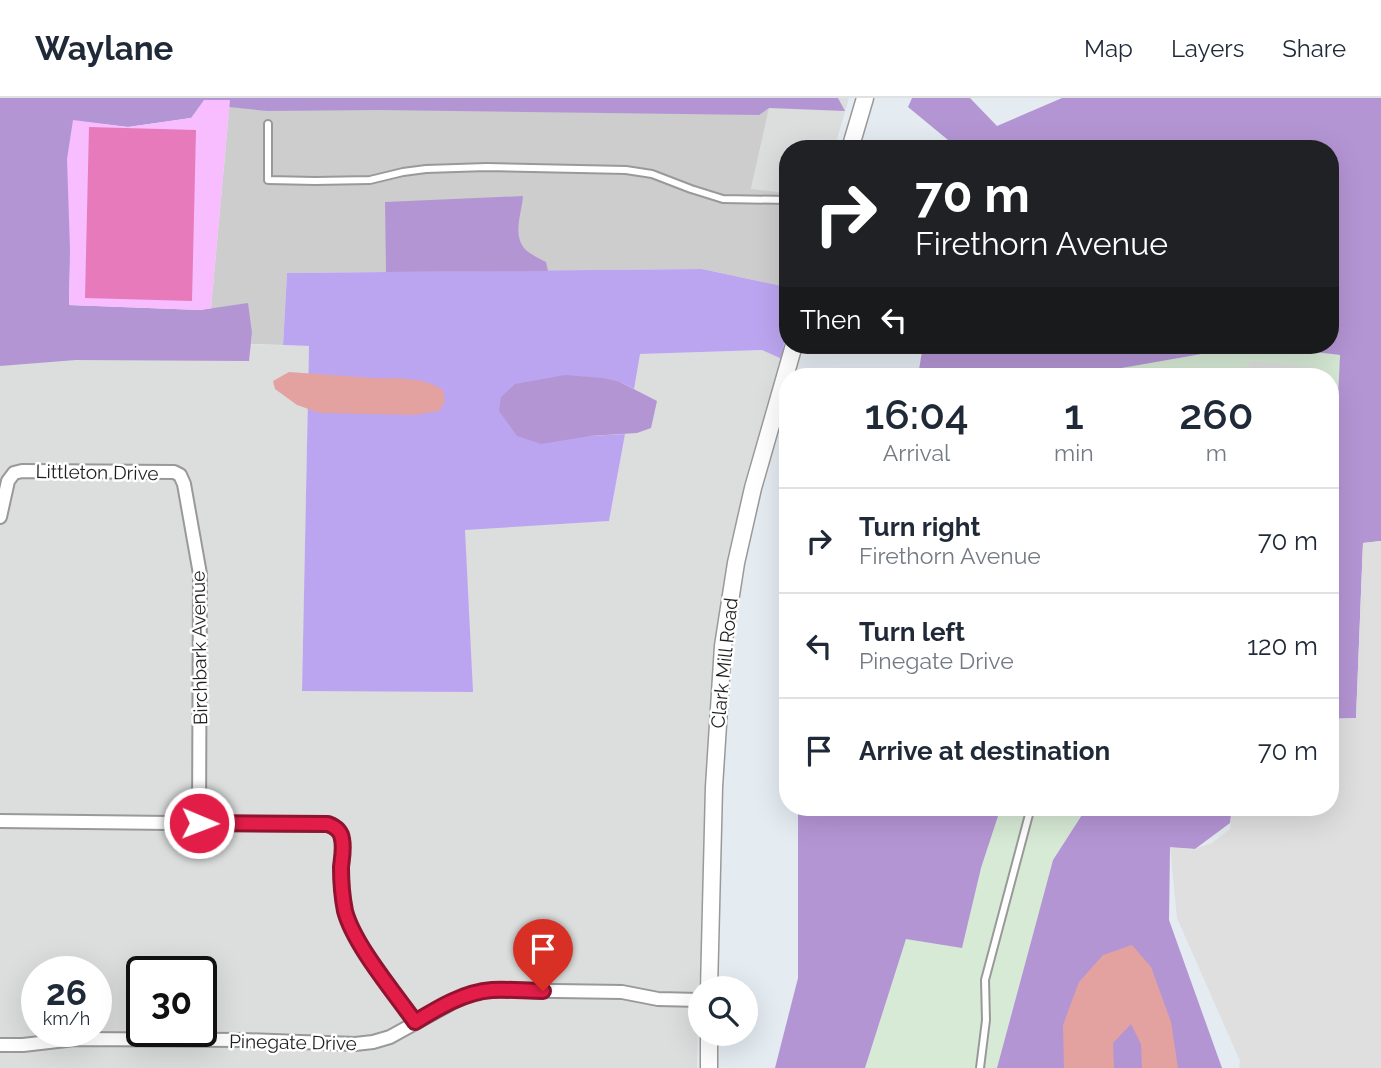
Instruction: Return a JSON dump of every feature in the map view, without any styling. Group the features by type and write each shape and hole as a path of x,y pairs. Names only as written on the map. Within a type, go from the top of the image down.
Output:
{"street":[{"path":"853,140 865,98"},
{"name":"Clark Mill Road","path":"709,976 714,787 723,646 736,562 753,488 779,407"},
{"name":"Littleton Drive","path":"0,517 8,481 14,473 22,471 174,472 180,475"},
{"name":"Birchbark Avenue","path":"180,475 184,484 200,574 199,823"},
{"path":"0,821 328,824 335,827 342,839 342,896 351,927 415,1022"},
{"name":"Pinegate Drive","path":"0,1045 75,1040 243,1040 355,1044 373,1042 390,1037 457,1000 491,990 622,992 658,999 688,1000"},
{"path":"709,1046 709,1068"}],"lane":[{"path":"268,124 268,180 370,180 426,169 487,167 626,170 652,174 723,199 779,200"},
{"path":"979,1068 986,1020 985,980 1029,816"}],"shaded area":[{"path":"0,98 838,98 845,111 769,108 759,115 267,111 219,106 191,118 128,127 74,121 69,305 200,310 248,303 252,333 249,361 76,360 0,366"},
{"path":"93,98 849,98 837,140 779,140 779,192 751,190 769,108"},
{"path":"912,98 970,98 997,126 1062,98 1381,98 1381,541 1363,543 1356,718 1339,719 1340,355 1332,354 1339,354 1339,140 948,140 908,107"},
{"path":"204,100 230,100 211,308 200,310 69,305 67,159 73,120 128,127 191,118"},
{"path":"230,100 769,108 751,189 779,192 779,285 702,269 287,273 283,345 251,344 252,333 211,308"},
{"path":"89,127 196,130 192,301 85,298"},
{"path":"523,196 519,239 527,251 546,262 548,271 386,272 385,202"},
{"path":"702,269 779,285 779,354 783,354 782,359 762,350 640,354 634,389 620,382 590,436 625,434 609,521 465,530 473,692 302,691 309,346 283,345 287,273"},
{"path":"0,337 309,346 302,690 465,529 609,521 639,354 762,350 782,359 729,564 713,663 707,750 704,976 688,976 688,1046 697,1046 697,1068 0,1068"},
{"path":"922,354 1202,354 1122,368 919,368"},
{"path":"1202,354 1340,355 1339,376 1339,368 1122,368"},
{"path":"1252,361 1314,368 1246,368"},
{"path":"289,372 418,380 443,390 445,401 439,411 414,415 320,413 297,405 275,389 273,381"},
{"path":"565,375 620,382 657,401 651,428 637,433 590,436 541,444 517,436 499,411 501,397 515,384"},
{"path":"1381,541 1381,1068 1239,1068 1240,1061 1177,918 1170,847 1195,849 1212,843 1230,829 1231,816 1339,816 1339,719 1356,718 1363,543"},
{"path":"798,816 998,816 981,868 962,948 906,939 865,1068 775,1068 798,978"},
{"path":"998,816 1080,816 1053,860 997,1068 865,1068 906,939 981,868"},
{"path":"1081,816 1231,816 1230,823 1195,849 1170,848 1169,920 1222,1068 997,1068 1053,860"},
{"path":"1132,945 1151,967 1171,1022 1178,1068 1142,1068 1141,1044 1131,1024 1113,1043 1114,1068 1064,1068 1063,1025 1079,982 1103,955"}],"route":[{"path":"199,823 328,824 335,827 342,839 342,896 351,927 415,1022 442,1006 471,994 491,990 543,991"}]}
